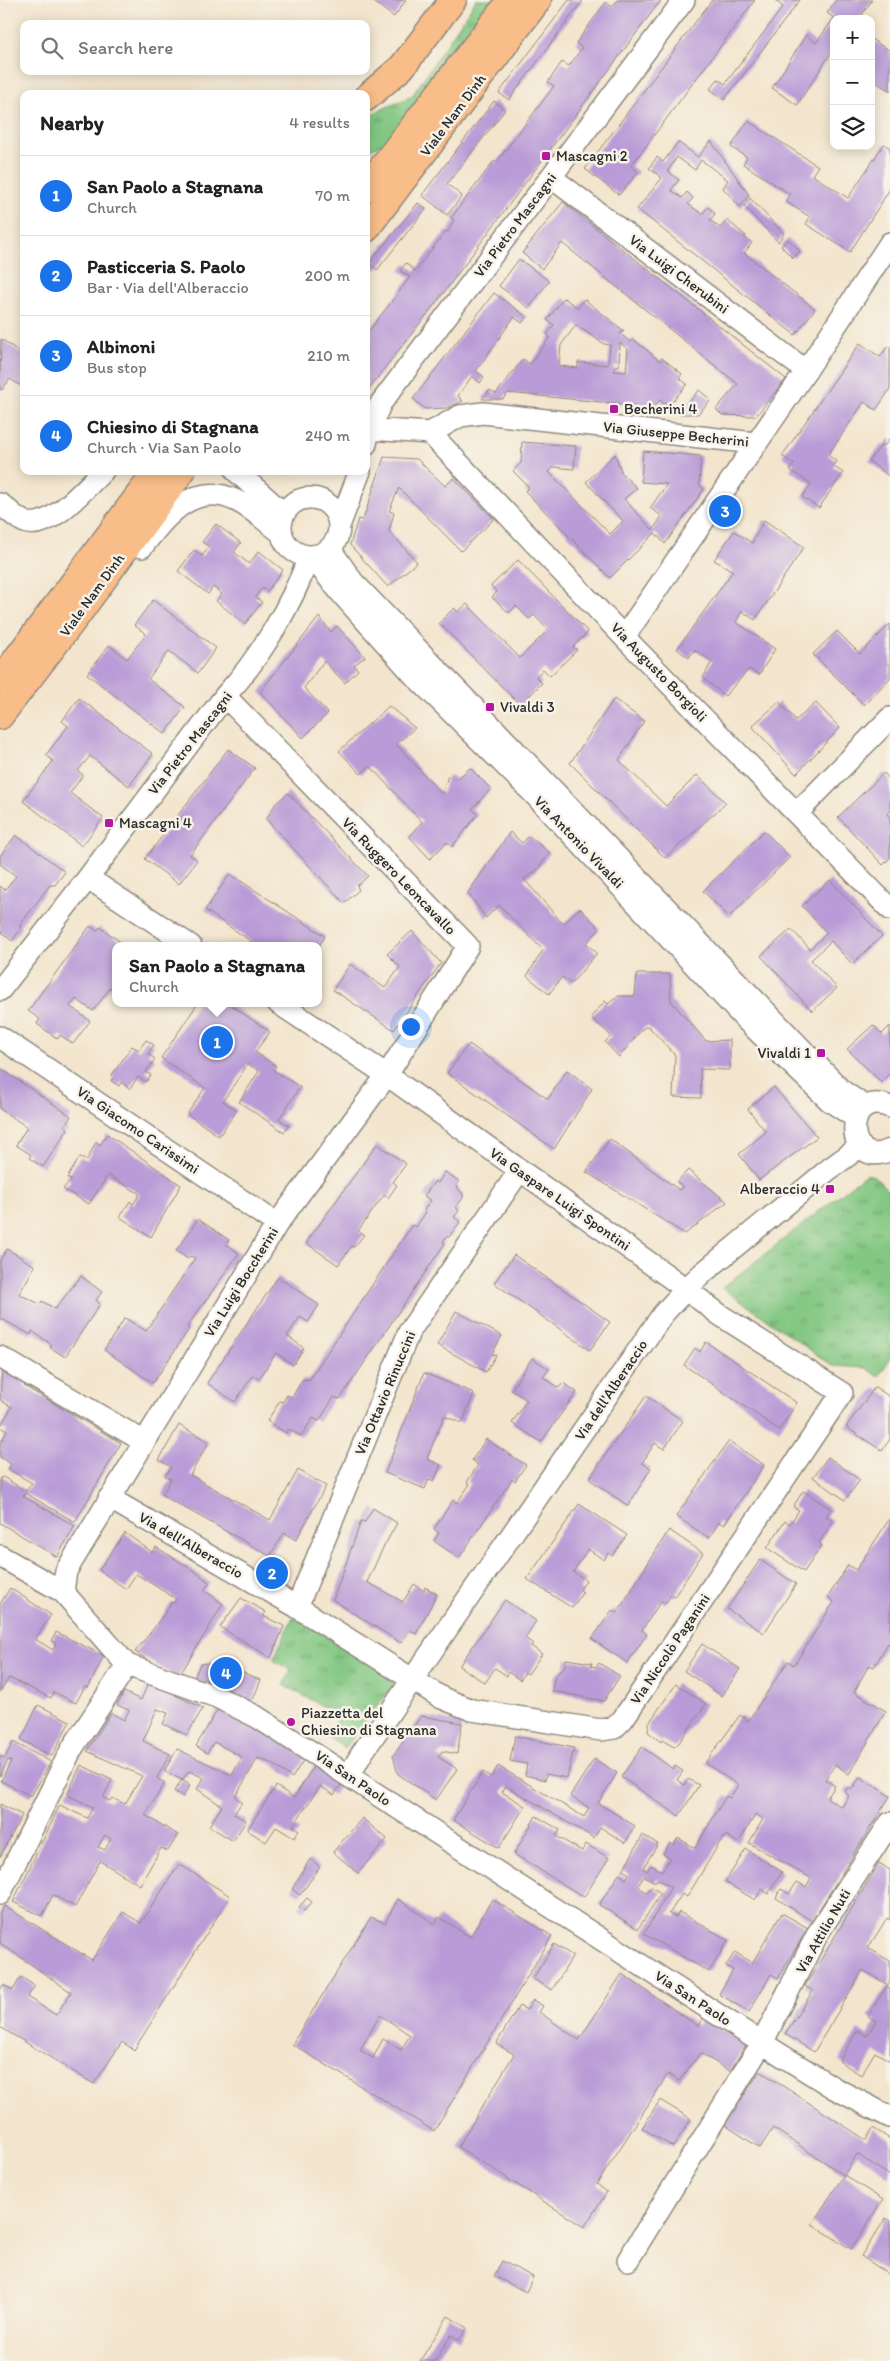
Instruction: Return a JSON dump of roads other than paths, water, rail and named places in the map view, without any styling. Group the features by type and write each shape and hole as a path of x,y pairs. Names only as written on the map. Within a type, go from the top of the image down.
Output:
{"main road":[{"path":"370,95 402,67 452,0"},
{"name":"Viale Nam Dinh","path":"370,183 511,0"},
{"name":"Viale Nam Dinh","path":"370,224 538,0"},
{"name":"Viale Nam Dinh","path":"0,681 153,475"},
{"name":"Viale Nam Dinh","path":"0,716 78,614 179,475"}],"street":[{"name":"Via Pietro Mascagni","path":"370,431 381,403 684,0"},
{"name":"Via Luigi Cherubini","path":"552,177 806,372"},
{"name":"Via Giuseppe Becherini","path":"430,433 460,416 483,413 755,443 883,268 890,243"},
{"path":"370,436 430,433"},
{"name":"Via Augusto Borgioli","path":"430,433 624,637 798,812 890,909"},
{"path":"624,637 755,443"},
{"path":"0,504 24,522 37,525 50,520 99,475"},
{"path":"240,475 283,523"},
{"path":"327,504 359,475"},
{"path":"340,526 338,517 327,504 308,498 298,501 283,523 284,541 299,554 317,554 336,542 359,475"},
{"path":"78,614 139,551 172,511 190,499 212,495 236,500 283,523"},
{"name":"Via Pietro Mascagni","path":"0,990 88,878 224,696 247,672 317,554"},
{"name":"Via Antonio Vivaldi","path":"317,554 341,593 414,675 534,794 744,1018 830,1102 861,1113"},
{"name":"Via Ruggero Leoncavallo","path":"224,696 468,946 387,1075"},
{"path":"798,812 890,718"},
{"path":"88,878 185,942"},
{"name":"Via Gaspare Luigi Spontini","path":"284,1007 387,1075 686,1288 720,1315 842,1393"},
{"name":"Via Giacomo Carissimi","path":"0,1037 277,1224"},
{"name":"Via Luigi Boccherini","path":"109,1498 277,1224 387,1075"},
{"path":"890,1108 875,1104 861,1113 854,1134 860,1146 876,1153 890,1150"},
{"name":"Via dell'Alberaccio","path":"349,1776 362,1753 663,1314 686,1288 828,1170 860,1146"},
{"name":"Via Ottavio Rinuccini","path":"297,1607 409,1332 520,1170"},
{"path":"0,1357 144,1441"},
{"name":"Via Niccolò Paganini","path":"412,1681 442,1698 472,1710 588,1730 614,1728 623,1719 842,1393"},
{"path":"63,1592 66,1571 109,1498"},
{"name":"Via dell'Alberaccio","path":"109,1498 297,1607 392,1666 412,1681"},
{"path":"0,1556 63,1592 126,1665 71,1750 0,1894"},
{"name":"Via San Paolo","path":"126,1665 233,1704 288,1735 762,2043 834,2088 890,2117"},
{"name":"Via Attilio Nuti","path":"762,2043 818,1933 890,1823"},
{"path":"628,2260 762,2043"}],"place":[{"name":"Mascagni 2","path":"546,156"},
{"name":"Becherini 4","path":"614,409"},
{"name":"Albinoni","path":"725,511"},
{"name":"Vivaldi 3","path":"490,707"},
{"name":"Mascagni 4","path":"109,823"},
{"name":"San Paolo a Stagnana","path":"217,1042"},
{"name":"Vivaldi 1","path":"821,1053"},
{"name":"Alberaccio 4","path":"830,1189"},
{"name":"Pasticceria S. Paolo","path":"272,1573"},
{"name":"Chiesino di Stagnana","path":"226,1673"},
{"name":"Piazzetta del Chiesino di Stagnana","path":"291,1722"}]}
